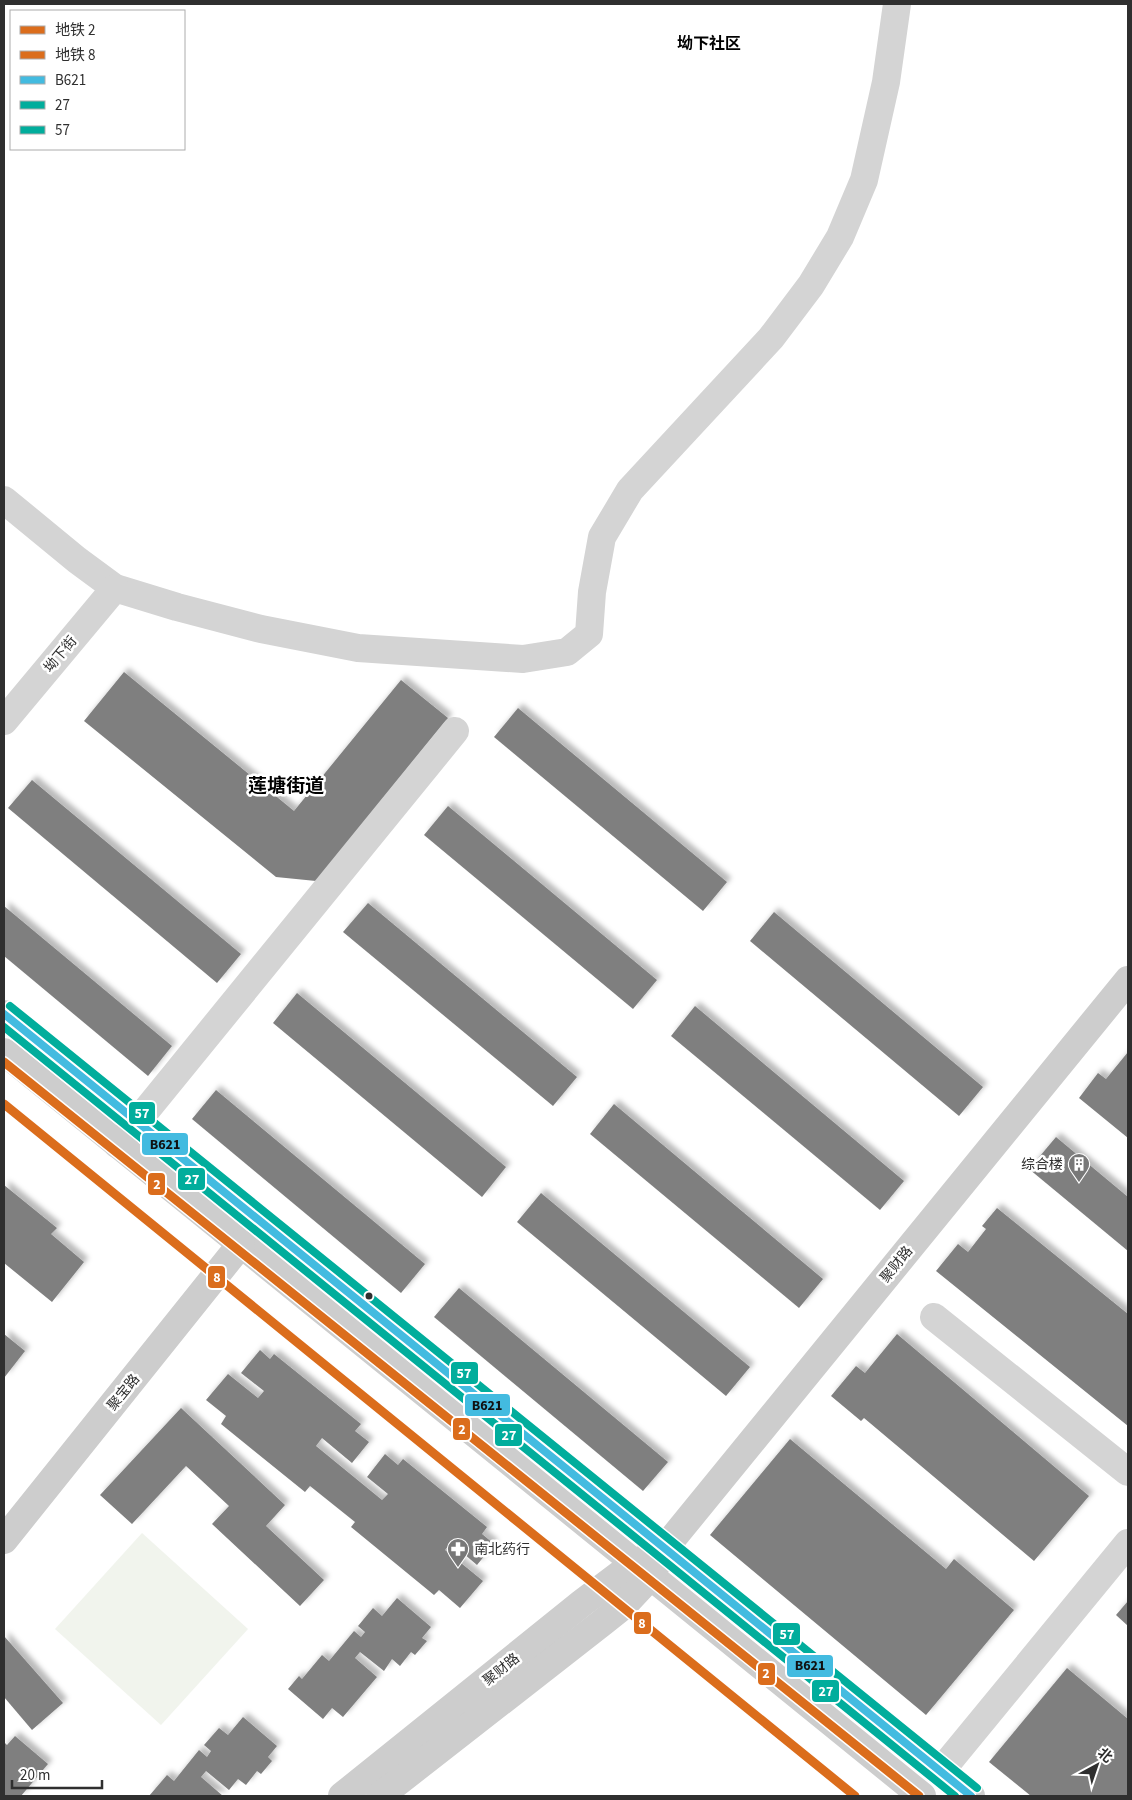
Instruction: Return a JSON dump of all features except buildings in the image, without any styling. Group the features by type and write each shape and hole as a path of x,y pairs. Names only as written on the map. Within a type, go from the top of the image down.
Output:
{"street":[{"path":"4,500 77,560 115,588 177,607 261,629 358,648 523,659 567,652 589,634 592,592 602,537 630,490 770,338 812,285 840,237 864,180 886,82 898,4"},
{"name":"坳下街","path":"4,721 115,588"},
{"path":"118,1145 455,730"},
{"name":"聚财路","path":"380,1796 623,1606 643,1570 664,1549 1128,980"},
{"path":"4,1014 970,1796"},
{"path":"4,1052 922,1796"},
{"name":"聚宝路","path":"4,1540 241,1244"},
{"path":"934,1317 1128,1472"},
{"path":"940,1772 1128,1542"},
{"name":"聚财路","path":"342,1796 582,1603 643,1570"}],"shaded area":[{"path":"142,1533 248,1629 161,1725 55,1629"}],"metro line":[{"name":"2","path":"4,1062 919,1796"},
{"name":"8","path":"4,1104 855,1796"}],"transit line":[{"name":"57","path":"10,1006 977,1788"},
{"name":"B621","path":"4,1014 971,1796"},
{"name":"27","path":"4,1027 955,1796"}],"place":[{"name":"综合楼","path":"1079,1183"},
{"name":"南北药行","path":"458,1568"}],"district":[{"name":"坳下社区","path":"709,43"},
{"name":"莲塘街道","path":"286,785"}]}
